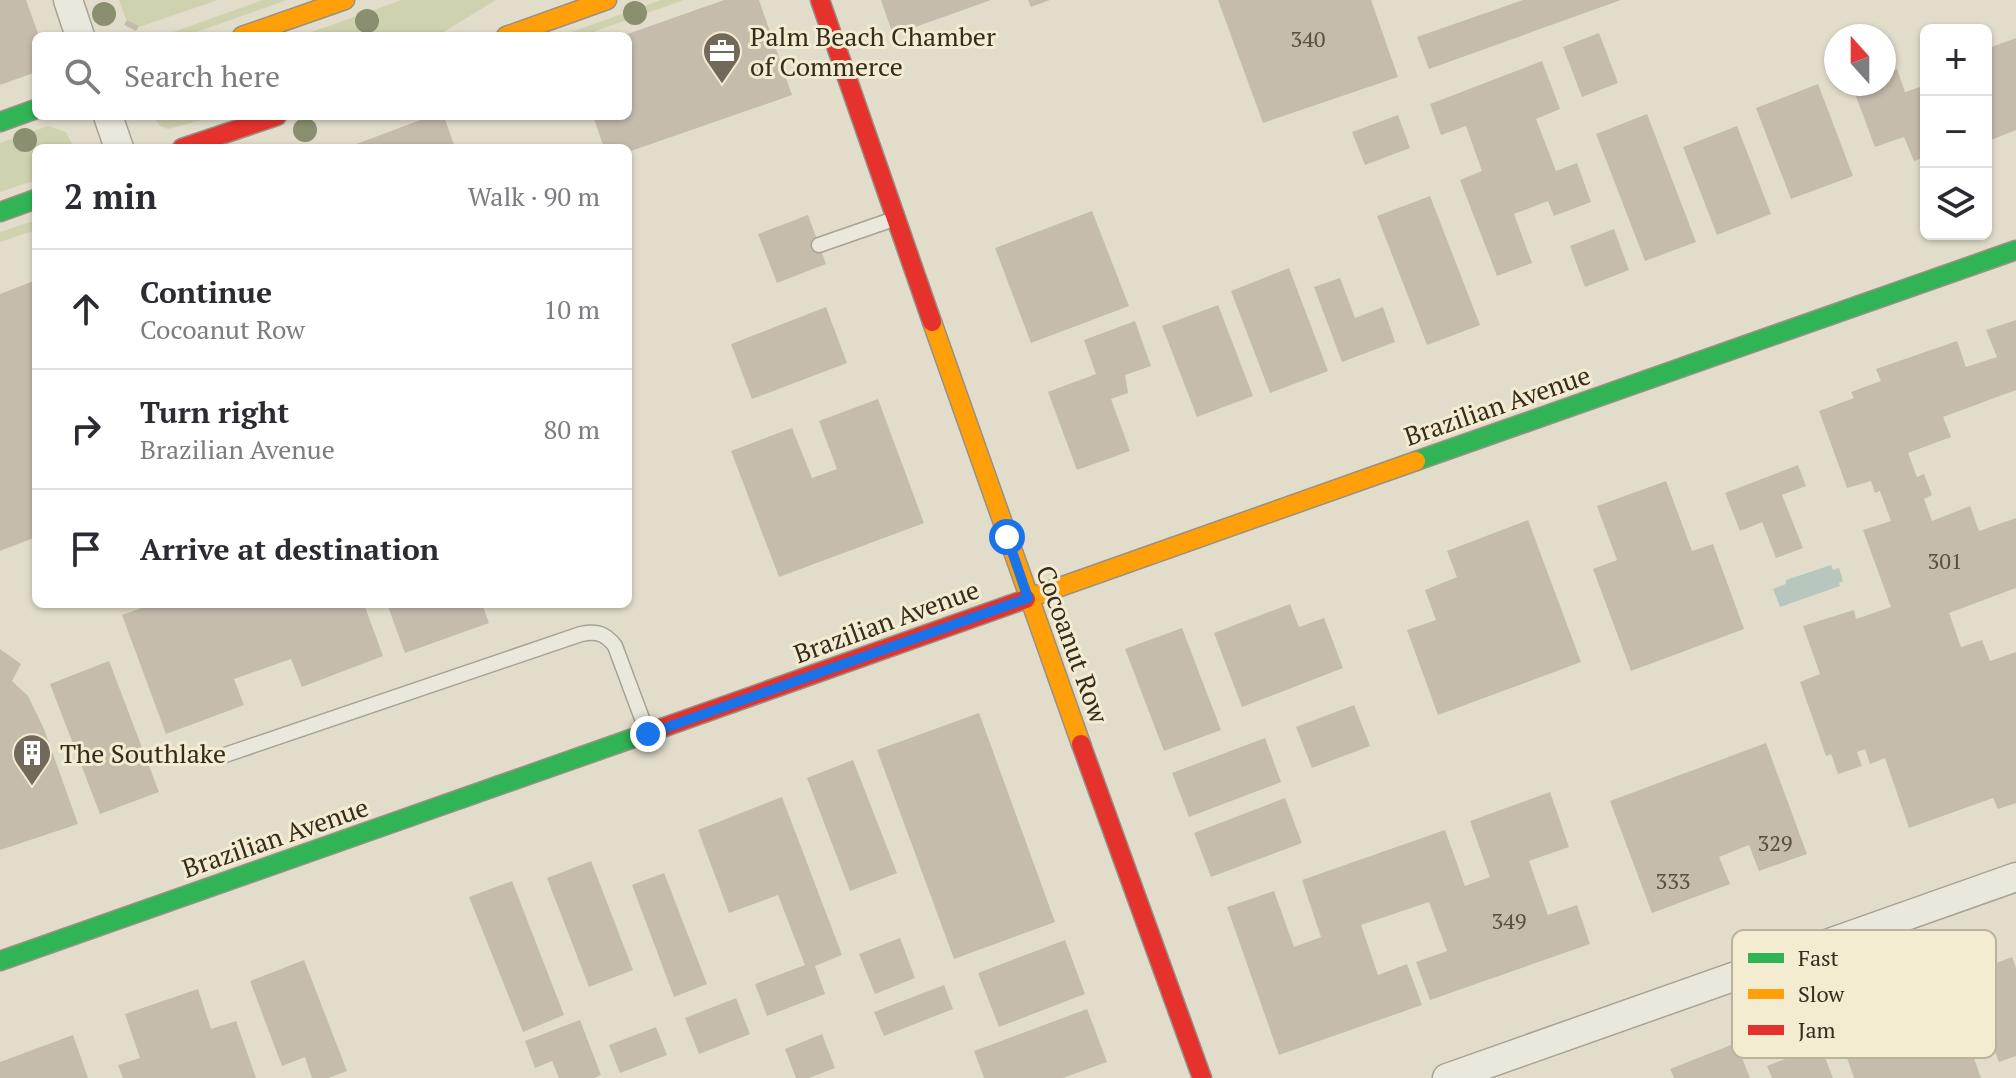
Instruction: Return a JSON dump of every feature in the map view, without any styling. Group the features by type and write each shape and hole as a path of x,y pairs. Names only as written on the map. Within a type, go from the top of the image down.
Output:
{"street":[{"path":"68,0 79,32"},
{"path":"253,32 345,0"},
{"path":"517,32 607,0"},
{"name":"Cocoanut Row","path":"820,0 1028,598 1202,1078"},
{"path":"0,122 32,110"},
{"path":"109,120 118,144"},
{"path":"205,144 228,140 269,120"},
{"path":"0,212 32,200"},
{"name":"Brazilian Avenue","path":"0,961 2016,250"},
{"path":"1866,930 2016,877"},
{"path":"1447,1078 1732,977"}],"lane":[{"path":"819,245 895,218"},
{"path":"225,755 595,631 607,636 615,646 648,734"}],"green space":[{"path":"119,0 218,0 139,27 127,22"},
{"path":"263,0 287,0 196,32 173,32"},
{"path":"402,0 496,0 444,32 311,32"},
{"path":"661,0 684,0 593,32 571,32"},
{"path":"155,120 202,120 168,129"},
{"path":"48,126 66,132 72,144 32,144 32,181 0,192 0,143"},
{"path":"32,221 32,231 0,242 0,232"}],"shaded area":[{"path":"1831,565 1833,570 1839,568 1843,581 1839,583 1840,586 1780,607 1773,589 1786,584 1786,580"}],"building":[{"path":"0,0 26,0 38,32 32,32 32,73 0,85"},
{"path":"724,0 759,0 792,95 632,151 632,144 603,144 594,120 632,120 632,32"},
{"path":"881,0 991,0 893,35"},
{"path":"1028,0 1050,0 1031,7"},
{"path":"1218,0 1371,0 1398,77 1263,123"},
{"path":"1523,0 1621,0 1429,69 1417,37"},
{"path":"127,20 139,26 136,31 124,25"},
{"path":"1599,33 1618,83 1582,97 1563,47"},
{"path":"2016,38 2016,130 1992,140 1992,96 1992,47"},
{"path":"1542,61 1560,109 1536,119 1556,171 1577,163 1591,202 1554,216 1548,201 1514,214 1532,263 1497,276 1460,180 1482,171 1466,126 1441,135 1430,104"},
{"path":"1896,69 1905,92 1920,87 1920,159 1914,161 1904,137 1875,147 1856,96 1896,96"},
{"path":"1818,84 1853,176 1791,199 1756,108"},
{"path":"1647,114 1696,242 1645,261 1596,134"},
{"path":"1398,115 1410,148 1365,165 1352,132"},
{"path":"420,120 445,120 454,144 357,144"},
{"path":"1737,126 1771,214 1717,235 1683,147"},
{"path":"1430,196 1480,325 1427,345 1377,216"},
{"path":"1092,211 1129,306 1031,343 995,248"},
{"path":"808,215 826,264 777,283 758,234"},
{"path":"1614,229 1629,270 1585,287 1570,246"},
{"path":"1289,268 1328,371 1270,393 1231,291"},
{"path":"1340,278 1355,318 1383,307 1395,342 1342,362 1314,287"},
{"path":"32,282 32,539 0,551 0,294"},
{"path":"1218,305 1253,396 1197,417 1162,326"},
{"path":"826,307 847,363 752,399 731,344"},
{"path":"2016,320 2016,390 1943,417 1951,437 1908,453 1917,477 1924,474 1932,495 1924,499 1932,521 1970,506 1979,531 2016,518 2016,588 1949,613 1961,647 1982,640 1990,661 2016,652 2016,803 1998,809 1993,798 1909,828 1885,758 1870,764 1865,749 1857,752 1862,766 1838,774 1831,754 1826,756 1800,682 1820,674 1803,626 1854,610 1856,619 1891,607 1863,530 1891,521 1880,491 1875,493 1871,481 1847,488 1819,411 1854,398 1851,392 1881,381 1876,369 1957,341 1966,367 1997,357 1986,330"},
{"path":"1135,321 1151,366 1125,375 1128,393 1111,399 1130,451 1077,470 1048,392 1096,374 1084,340"},
{"path":"878,399 924,523 779,577 731,451 792,428 812,478 837,469 819,421"},
{"path":"1798,465 1806,486 1782,495 1803,548 1776,558 1762,522 1740,531 1725,493"},
{"path":"1666,481 1692,551 1713,544 1744,629 1631,671 1593,569 1617,560 1597,506"},
{"path":"1528,520 1581,662 1438,715 1407,630 1436,620 1425,590 1457,577 1447,551"},
{"path":"1290,604 1299,627 1324,618 1343,668 1242,707 1214,633"},
{"path":"142,608 365,608 383,656 302,687 291,659 234,679 244,705 166,734 122,615"},
{"path":"388,608 483,608 489,623 405,653"},
{"path":"1182,628 1221,730 1164,751 1125,649"},
{"name":"The Southlake","path":"0,649 21,664 12,681 28,696 44,729 78,824 0,850"},
{"path":"109,661 159,792 100,814 50,684"},
{"path":"1354,705 1370,746 1312,768 1296,727"},
{"path":"979,713 1055,922 954,959 877,750"},
{"path":"1265,738 1281,782 1189,817 1172,773"},
{"path":"1766,743 1807,854 1759,871 1749,845 1719,857 1730,884 1652,913 1610,801"},
{"path":"853,760 897,873 850,891 807,778"},
{"path":"1550,792 1569,847 1529,861 1548,915 1577,905 1590,944 1430,1000 1416,962 1447,951 1429,902 1361,925 1378,975 1407,964 1422,1005 1279,1055 1227,907 1274,891 1294,947 1321,937 1302,880 1445,830 1465,886 1490,877 1470,821"},
{"path":"782,797 842,955 815,966 825,994 767,1016 755,984 805,965 778,895 729,913 698,830"},
{"path":"1285,798 1302,843 1211,877 1194,833"},
{"path":"591,861 633,970 589,987 547,878"},
{"path":"664,873 707,984 674,997 632,885"},
{"path":"512,881 564,1015 523,1032 469,897"},
{"path":"900,938 915,978 875,994 859,954"},
{"path":"1065,940 1085,994 999,1027 978,973"},
{"path":"2012,957 2016,968 2016,1056 1999,1062 1996,1054 1996,963"},
{"path":"304,960 347,1071 328,1078 312,1078 305,1057 282,1066 250,981"},
{"path":"944,985 953,1009 884,1036 874,1012"},
{"path":"198,989 211,1029 236,1021 256,1078 123,1078 118,1065 140,1058 125,1014"},
{"path":"736,998 750,1034 699,1054 685,1018"},
{"path":"1087,1009 1107,1062 1063,1078 984,1078 974,1051"},
{"path":"580,1020 601,1075 594,1078 559,1078 552,1061 535,1068 525,1041"},
{"path":"656,1027 667,1055 620,1073 609,1045"},
{"path":"822,1034 835,1068 809,1078 796,1078 785,1049"},
{"path":"73,1035 88,1078 0,1078 0,1062"},
{"path":"1732,1045 1732,1058 1742,1058 1750,1078 1674,1078 1670,1069"},
{"path":"1787,1058 1825,1058 1833,1078 1772,1078 1767,1066"},
{"path":"1847,1058 1974,1058 1981,1078 1854,1078"}],"traffic: fast":[{"path":"0,122 32,110"},
{"path":"0,212 32,200"},
{"path":"1416,461 2016,250"},
{"path":"0,961 642,735"}],"traffic: slow":[{"path":"253,32 345,0"},
{"path":"517,32 607,0"},
{"path":"932,322 1081,744"},
{"path":"1026,599 1416,461"}],"traffic: jam":[{"path":"820,0 932,322"},
{"path":"194,144 265,120"},
{"path":"642,735 1026,599"},
{"path":"1081,744 1202,1078"}],"place":[{"name":"Palm Beach Chamber of Commerce","path":"722,85"},
{"name":"The Southlake","path":"32,787"}],"route":[{"path":"648,734 1028,598 1007,537"}]}
